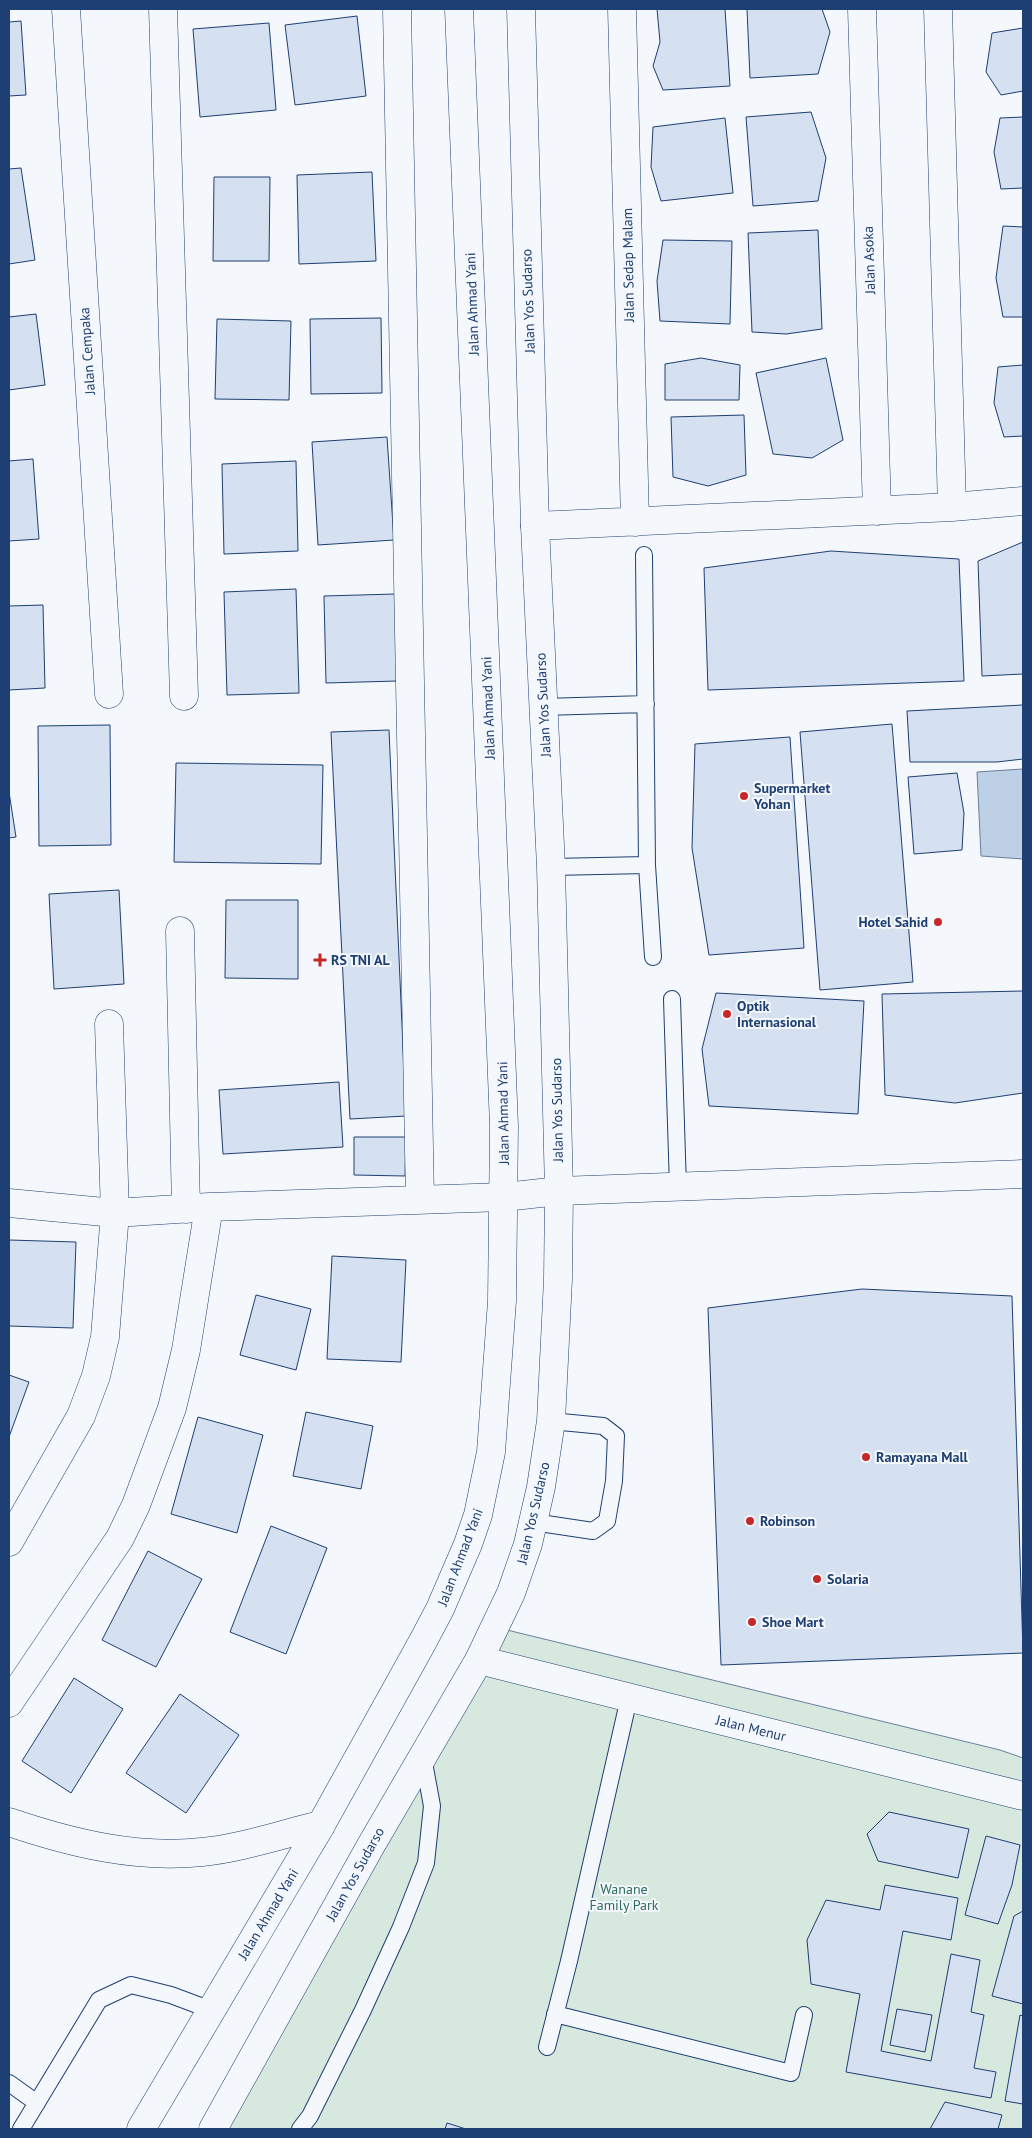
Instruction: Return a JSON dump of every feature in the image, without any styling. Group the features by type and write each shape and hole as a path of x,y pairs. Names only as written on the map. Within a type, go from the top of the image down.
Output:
{"main road":[{"name":"Jalan Cempaka","path":"66,9 109,694"},
{"path":"163,9 184,696"},
{"path":"397,9 420,1200"},
{"name":"Jalan Ahmad Yani","path":"141,2129 321,1825 440,1609 478,1514 491,1452 502,1301 504,1126 459,9"},
{"name":"Jalan Yos Sudarso","path":"213,2129 423,1755 479,1660 511,1594 533,1522 551,1421 558,1279 559,1191 551,867 534,526 521,9"},
{"name":"Jalan Sedap Malam","path":"622,9 635,522"},
{"name":"Jalan Asoka","path":"862,9 877,511"},
{"path":"938,9 952,507"},
{"path":"534,526 877,511 1023,501"},
{"path":"9,1703 115,1546 136,1505 172,1408 186,1350 197,1208 180,931"},
{"path":"9,1542 81,1416 96,1376 105,1338 115,1213 109,1024"},
{"path":"9,1203 115,1213 197,1208 504,1197 559,1191 1023,1174"},
{"name":"Jalan Menur","path":"479,1660 1023,1796"},
{"path":"9,1822 51,1837 101,1848 179,1854 222,1848 321,1825"}],"lane":[{"path":"644,555 647,865 653,957"},
{"path":"544,707 646,704"},
{"path":"551,867 647,865"},
{"path":"672,999 678,1187"},
{"path":"533,1522 593,1531 607,1521 614,1481 616,1436 603,1426 551,1421"},
{"path":"547,2047 629,1698"},
{"path":"300,2129 310,2116 363,2010 401,1928 426,1863 432,1806 423,1755"},
{"path":"21,2129 99,2000 131,1985 171,1995 211,2010"},
{"path":"555,2014 791,2073 804,2015"},
{"path":"9,2083 37,2102"}],"green space":[{"name":"Wanane Family Park","path":"507,1630 1000,1750 1023,1758 1023,2129 226,2129"}],"water":[{"path":"1023,769 1023,859 981,856 977,772"}],"building":[{"path":"657,9 725,9 730,86 663,90 653,66 660,42"},
{"path":"747,9 822,9 830,32 818,74 750,78"},
{"path":"357,16 366,96 295,105 285,25"},
{"path":"21,21 26,95 9,96 9,22"},
{"path":"269,23 276,110 200,117 193,29"},
{"path":"1023,28 1023,91 1001,95 986,72 992,33"},
{"path":"811,112 826,158 818,201 753,206 746,117"},
{"path":"1023,117 1023,188 1001,189 994,152 1000,118"},
{"path":"725,118 733,193 661,201 651,167 653,127"},
{"path":"21,168 35,260 9,264 9,169"},
{"path":"372,172 376,261 299,264 297,175"},
{"path":"214,177 270,177 269,261 213,261"},
{"path":"1003,226 1023,227 1023,317 1003,317 996,278"},
{"path":"818,230 822,329 786,334 752,332 748,233"},
{"path":"663,240 732,241 730,324 660,321 657,281"},
{"path":"36,314 45,385 9,390 9,317"},
{"path":"381,318 382,393 311,394 310,319"},
{"path":"217,319 291,321 289,400 215,399"},
{"path":"701,358 740,365 739,400 665,400 665,364"},
{"path":"826,358 843,440 812,458 773,454 756,373"},
{"path":"1023,365 1023,436 1004,437 994,403 998,367"},
{"path":"744,415 746,475 708,486 673,477 671,417"},
{"path":"387,437 394,540 318,545 312,442"},
{"path":"33,459 39,539 9,541 9,461"},
{"path":"296,461 298,551 224,554 222,464"},
{"path":"1023,542 1023,674 982,676 978,561"},
{"path":"831,551 959,559 964,681 708,690 704,568"},
{"path":"296,589 299,693 227,695 224,592"},
{"path":"395,594 397,681 326,683 324,596"},
{"path":"43,605 45,688 9,690 9,606"},
{"path":"1023,705 1023,759 997,762 910,762 907,711"},
{"path":"892,724 913,982 820,990 800,732"},
{"path":"110,725 111,845 39,846 38,726"},
{"path":"389,730 406,1116 350,1119 331,732"},
{"name":"Supermarket Yohan","path":"790,737 804,948 709,955 692,848 695,744"},
{"path":"176,763 323,765 321,864 174,862"},
{"path":"957,773 964,813 962,850 914,854 908,777"},
{"path":"9,792 16,837 9,838"},
{"path":"119,890 124,984 54,989 49,894"},
{"path":"226,900 298,900 298,979 225,978"},
{"path":"1023,991 1023,1093 955,1103 885,1095 882,994"},
{"path":"716,993 864,1001 858,1114 709,1106 702,1049"},
{"path":"339,1082 343,1147 223,1154 219,1090"},
{"path":"354,1137 406,1137 405,1176 354,1175"},
{"path":"9,1240 76,1242 73,1328 9,1326"},
{"path":"332,1256 406,1260 401,1362 327,1359"},
{"name":"Ramayana Mall","path":"862,1289 1012,1296 1023,1653 721,1665 708,1308"},
{"path":"256,1295 311,1309 296,1370 240,1355"},
{"path":"9,1375 29,1382 9,1437"},
{"path":"306,1412 373,1426 361,1489 293,1476"},
{"path":"198,1417 263,1435 237,1533 171,1514"},
{"path":"271,1526 327,1548 286,1654 230,1632"},
{"path":"148,1551 202,1579 156,1667 102,1640"},
{"path":"74,1678 123,1709 71,1793 22,1761"},
{"path":"180,1694 239,1735 186,1813 126,1773"},
{"path":"889,1812 969,1829 958,1878 878,1861 867,1834"},
{"path":"986,1836 1020,1845 1012,1885 998,1924 965,1915"},
{"path":"885,1885 958,1898 951,1940 903,1931 881,2051 931,2061 951,1954 980,1960 971,2012 984,2015 974,2068 996,2072 991,2098 846,2072 860,1994 811,1984 807,1940 826,1900 880,1910"},
{"path":"1023,1911 1023,2004 992,1996 1014,1916"},
{"path":"897,2009 932,2015 925,2052 890,2045"},
{"path":"1020,2015 1023,2016 1023,2104 1005,2101"},
{"path":"945,2102 1002,2115 998,2129 930,2129"},
{"path":"447,2123 466,2129 445,2129"}],"place":[{"name":"Supermarket Yohan","path":"744,796"},
{"name":"Hotel Sahid","path":"938,922"},
{"name":"RS TNI AL","path":"320,960"},
{"name":"Optik Internasional","path":"727,1014"},
{"name":"Ramayana Mall","path":"866,1457"},
{"name":"Robinson","path":"750,1521"},
{"name":"Solaria","path":"817,1579"},
{"name":"Shoe Mart","path":"752,1622"}]}
